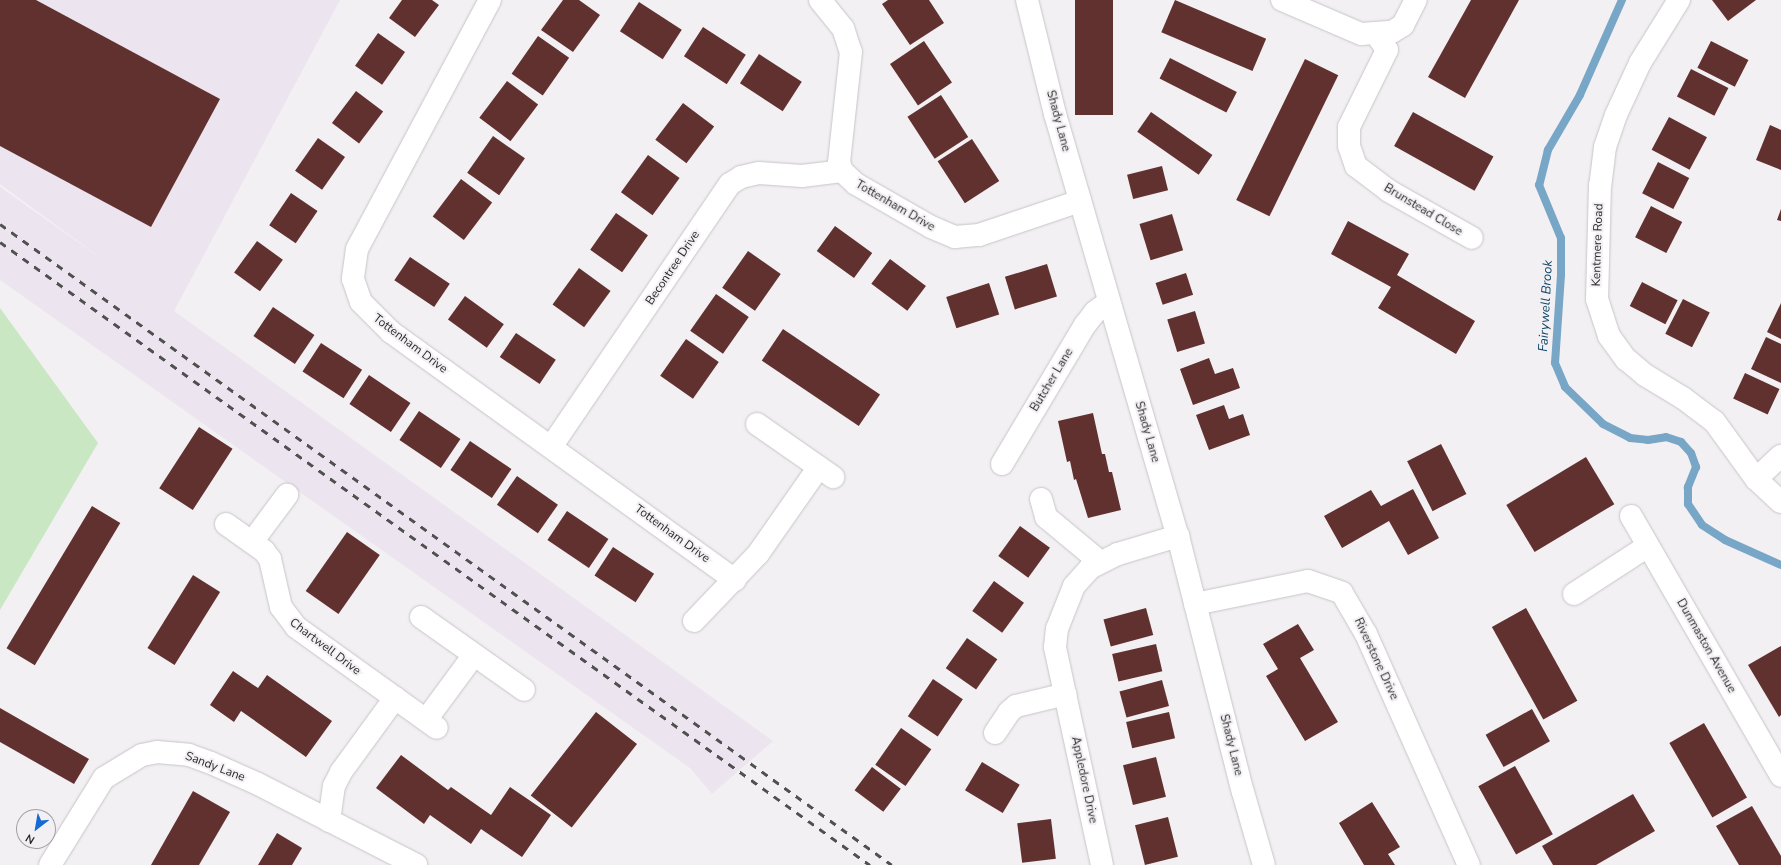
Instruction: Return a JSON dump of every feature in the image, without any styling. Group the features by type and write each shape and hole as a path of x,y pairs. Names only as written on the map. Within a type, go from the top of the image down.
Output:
{"street":[{"name":"Tottenham Drive","path":"490,0 361,239 355,256 354,279 361,302 378,321 735,580"},
{"path":"820,0 843,28 851,52 839,152 842,171"},
{"name":"Shady Lane","path":"1027,0 1080,201 1178,536 1243,792 1264,865"},
{"path":"1282,0 1348,30 1361,34 1392,32 1403,26 1416,0"},
{"name":"Kentmere Road","path":"1679,0 1640,63 1616,115 1605,147 1600,185 1597,299 1609,336 1626,359 1645,375 1714,421 1756,479 1781,502"},
{"name":"Brunstead Close","path":"1376,34 1387,50 1348,127 1349,146 1356,166 1389,191 1472,238"},
{"name":"Tottenham Drive","path":"842,171 856,184 878,197 955,237 979,235 1080,201"},
{"name":"Becontree Drive","path":"551,447 730,184 741,177 759,173 802,176 842,171"},
{"name":"Butcher Lane","path":"1002,464 1085,325 1095,312 1109,302"},
{"path":"694,621 735,580 826,472 758,424"},
{"path":"1756,479 1781,456"},
{"path":"1041,498 1046,517 1100,562"},
{"path":"252,542 281,503"},
{"name":"Dunmaston Avenue","path":"1631,516 1779,768"},
{"name":"Chartwell Drive","path":"226,524 252,542 270,559 281,607 286,617 306,636 431,724 474,655"},
{"name":"Appledore Drive","path":"1102,865 1055,647 1057,629 1078,580 1100,562 1118,554 1178,536"},
{"path":"1574,594 1648,546"},
{"name":"Riverstone Drive","path":"1196,604 1308,581 1342,592 1366,634 1468,865"},
{"path":"420,617 524,690"},
{"path":"994,733 1009,712 1016,706 1066,694"},
{"path":"329,821 334,786 341,772 395,698"},
{"name":"Sandy Lane","path":"50,865 104,778 142,755 157,752 189,755 211,763 258,784 416,865"}],"shaded area":[{"path":"0,0 340,0 174,311 773,741 712,794 690,768 0,280 0,187 116,269 0,184"}],"green space":[{"path":"0,308 98,443 0,610"}],"building":[{"path":"0,0 36,0 220,99 151,227 0,146"},
{"path":"402,0 432,0 439,5 415,37 389,18"},
{"path":"563,0 579,0 600,15 573,52 541,30"},
{"path":"888,0 929,0 944,23 910,45 882,4"},
{"path":"1075,0 1113,0 1113,115 1075,115"},
{"path":"1175,0 1266,39 1252,71 1161,32"},
{"path":"1471,0 1519,0 1465,98 1428,77"},
{"path":"1712,0 1756,0 1728,21"},
{"path":"639,2 682,30 663,59 620,31"},
{"path":"703,27 746,55 727,84 684,56"},
{"path":"378,33 405,52 382,85 355,66"},
{"path":"538,36 569,58 543,95 512,74"},
{"path":"924,41 952,82 918,105 890,64"},
{"path":"1711,41 1748,60 1735,87 1697,68"},
{"path":"759,54 802,82 783,111 740,83"},
{"path":"1170,58 1237,92 1226,113 1160,78"},
{"path":"1305,59 1338,75 1269,216 1236,200"},
{"path":"1691,69 1728,88 1714,116 1677,97"},
{"path":"507,81 538,104 510,141 479,118"},
{"path":"356,91 383,111 359,143 332,123"},
{"path":"941,95 968,137 935,159 907,117"},
{"path":"683,103 714,126 686,163 655,140"},
{"path":"1151,112 1212,155 1199,175 1137,132"},
{"path":"1413,112 1493,157 1475,191 1394,146"},
{"path":"1669,117 1707,137 1690,170 1652,150"},
{"path":"1770,125 1781,130 1781,170 1756,160"},
{"path":"493,136 525,158 499,195 467,173"},
{"path":"318,138 345,157 322,190 295,171"},
{"path":"972,139 999,181 965,203 938,161"},
{"path":"648,155 680,178 653,215 621,192"},
{"path":"1658,162 1689,178 1673,209 1642,193"},
{"path":"1162,166 1168,190 1133,199 1127,175"},
{"path":"461,179 492,202 464,240 433,217"},
{"path":"291,193 318,211 296,243 269,225"},
{"path":"1651,206 1682,222 1666,253 1635,237"},
{"path":"1781,209 1781,221 1777,220"},
{"path":"616,213 648,235 622,272 590,250"},
{"path":"1172,214 1183,250 1151,260 1139,224"},
{"path":"1348,221 1409,254 1397,275 1475,321 1456,354 1378,308 1391,287 1331,254"},
{"path":"835,226 872,253 854,278 817,251"},
{"path":"257,241 283,260 260,291 234,273"},
{"path":"748,251 781,274 755,311 722,288"},
{"path":"410,257 450,284 434,307 394,280"},
{"path":"890,259 926,286 907,311 871,284"},
{"path":"1047,264 1057,297 1015,309 1005,277"},
{"path":"579,268 611,291 584,327 553,304"},
{"path":"1186,273 1193,295 1163,305 1156,283"},
{"path":"1642,282 1678,300 1665,324 1630,306"},
{"path":"989,283 999,314 956,328 946,297"},
{"path":"716,294 749,317 723,354 690,331"},
{"path":"465,296 504,324 487,348 448,319"},
{"path":"1683,299 1710,313 1692,347 1665,334"},
{"path":"1781,303 1781,339 1767,332"},
{"path":"273,307 314,335 295,364 253,336"},
{"path":"1195,311 1205,344 1177,352 1167,319"},
{"path":"783,329 880,394 859,426 762,361"},
{"path":"516,333 556,360 540,384 500,357"},
{"path":"1766,337 1781,344 1781,383 1751,369"},
{"path":"686,339 719,362 693,399 660,376"},
{"path":"321,343 362,370 344,398 302,372"},
{"path":"1209,358 1215,374 1233,368 1240,388 1193,405 1180,369"},
{"path":"1745,373 1779,389 1768,414 1733,398"},
{"path":"369,375 410,403 391,432 349,404"},
{"path":"1224,405 1229,419 1243,414 1250,435 1209,450 1196,415"},
{"path":"419,411 460,439 441,468 399,440"},
{"path":"1093,413 1102,454 1105,454 1109,472 1112,472 1121,510 1088,518 1076,479 1074,480 1070,461 1067,462 1058,421"},
{"path":"199,427 233,449 193,510 159,488"},
{"path":"470,441 511,469 492,498 450,470"},
{"path":"1441,444 1466,494 1433,511 1407,461"},
{"path":"1586,457 1614,504 1535,552 1506,505"},
{"path":"517,476 558,505 538,533 497,505"},
{"path":"1413,489 1439,538 1408,555 1389,521 1342,548 1324,516 1371,490 1381,506"},
{"path":"92,506 120,523 35,665 7,648"},
{"path":"567,511 608,539 589,568 547,540"},
{"path":"1020,526 1050,548 1028,578 998,556"},
{"path":"347,532 380,555 338,614 306,591"},
{"path":"613,547 654,574 636,602 594,576"},
{"path":"193,575 220,592 175,665 147,648"},
{"path":"994,581 1024,603 1002,633 972,611"},
{"path":"1146,608 1153,635 1111,646 1103,619"},
{"path":"1526,608 1577,701 1543,720 1492,627"},
{"path":"1298,624 1314,650 1300,658 1338,722 1305,741 1266,676 1278,669 1263,644"},
{"path":"967,638 997,659 976,690 946,668"},
{"path":"1156,644 1162,671 1118,681 1112,654"},
{"path":"1781,646 1781,715 1779,717 1748,665"},
{"path":"233,671 258,688 267,675 332,721 306,757 241,711 234,722 210,705"},
{"path":"933,679 963,699 938,736 908,716"},
{"path":"1162,680 1169,706 1126,717 1119,691"},
{"path":"0,708 89,759 74,784 0,742"},
{"path":"1532,709 1550,741 1504,767 1486,735"},
{"path":"596,712 637,744 572,828 531,796"},
{"path":"1169,712 1175,738 1132,748 1126,722"},
{"path":"1704,723 1747,797 1712,817 1669,743"},
{"path":"901,728 931,749 905,786 875,765"},
{"path":"401,755 448,790 451,787 491,815 510,787 551,815 522,857 481,829 471,844 430,815 424,824 376,788"},
{"path":"1156,757 1166,797 1133,805 1123,765"},
{"path":"982,762 1020,785 1003,813 965,790"},
{"path":"1515,766 1553,834 1516,855 1478,786"},
{"path":"872,767 901,789 883,812 855,790"},
{"path":"193,791 230,812 199,865 151,865"},
{"path":"1633,794 1655,831 1596,865 1553,865 1542,846"},
{"path":"1372,802 1400,847 1388,854 1395,865 1364,865 1339,823"},
{"path":"1752,806 1781,856 1781,865 1739,865 1716,826"},
{"path":"1168,817 1178,857 1145,865 1135,825"},
{"path":"1051,819 1056,859 1022,863 1017,823"},
{"path":"277,833 302,848 292,865 258,865"}],"waterway":[{"name":"Fairywell Brook","path":"1622,0 1580,95 1548,150 1539,185 1561,238 1561,275 1555,363 1565,387 1603,424 1630,438 1648,440 1666,437 1681,442 1691,453 1696,467 1688,487 1688,504 1702,525 1725,540 1781,565"}],"railway":[{"path":"0,224 892,865"},
{"path":"0,242 870,865"}]}
